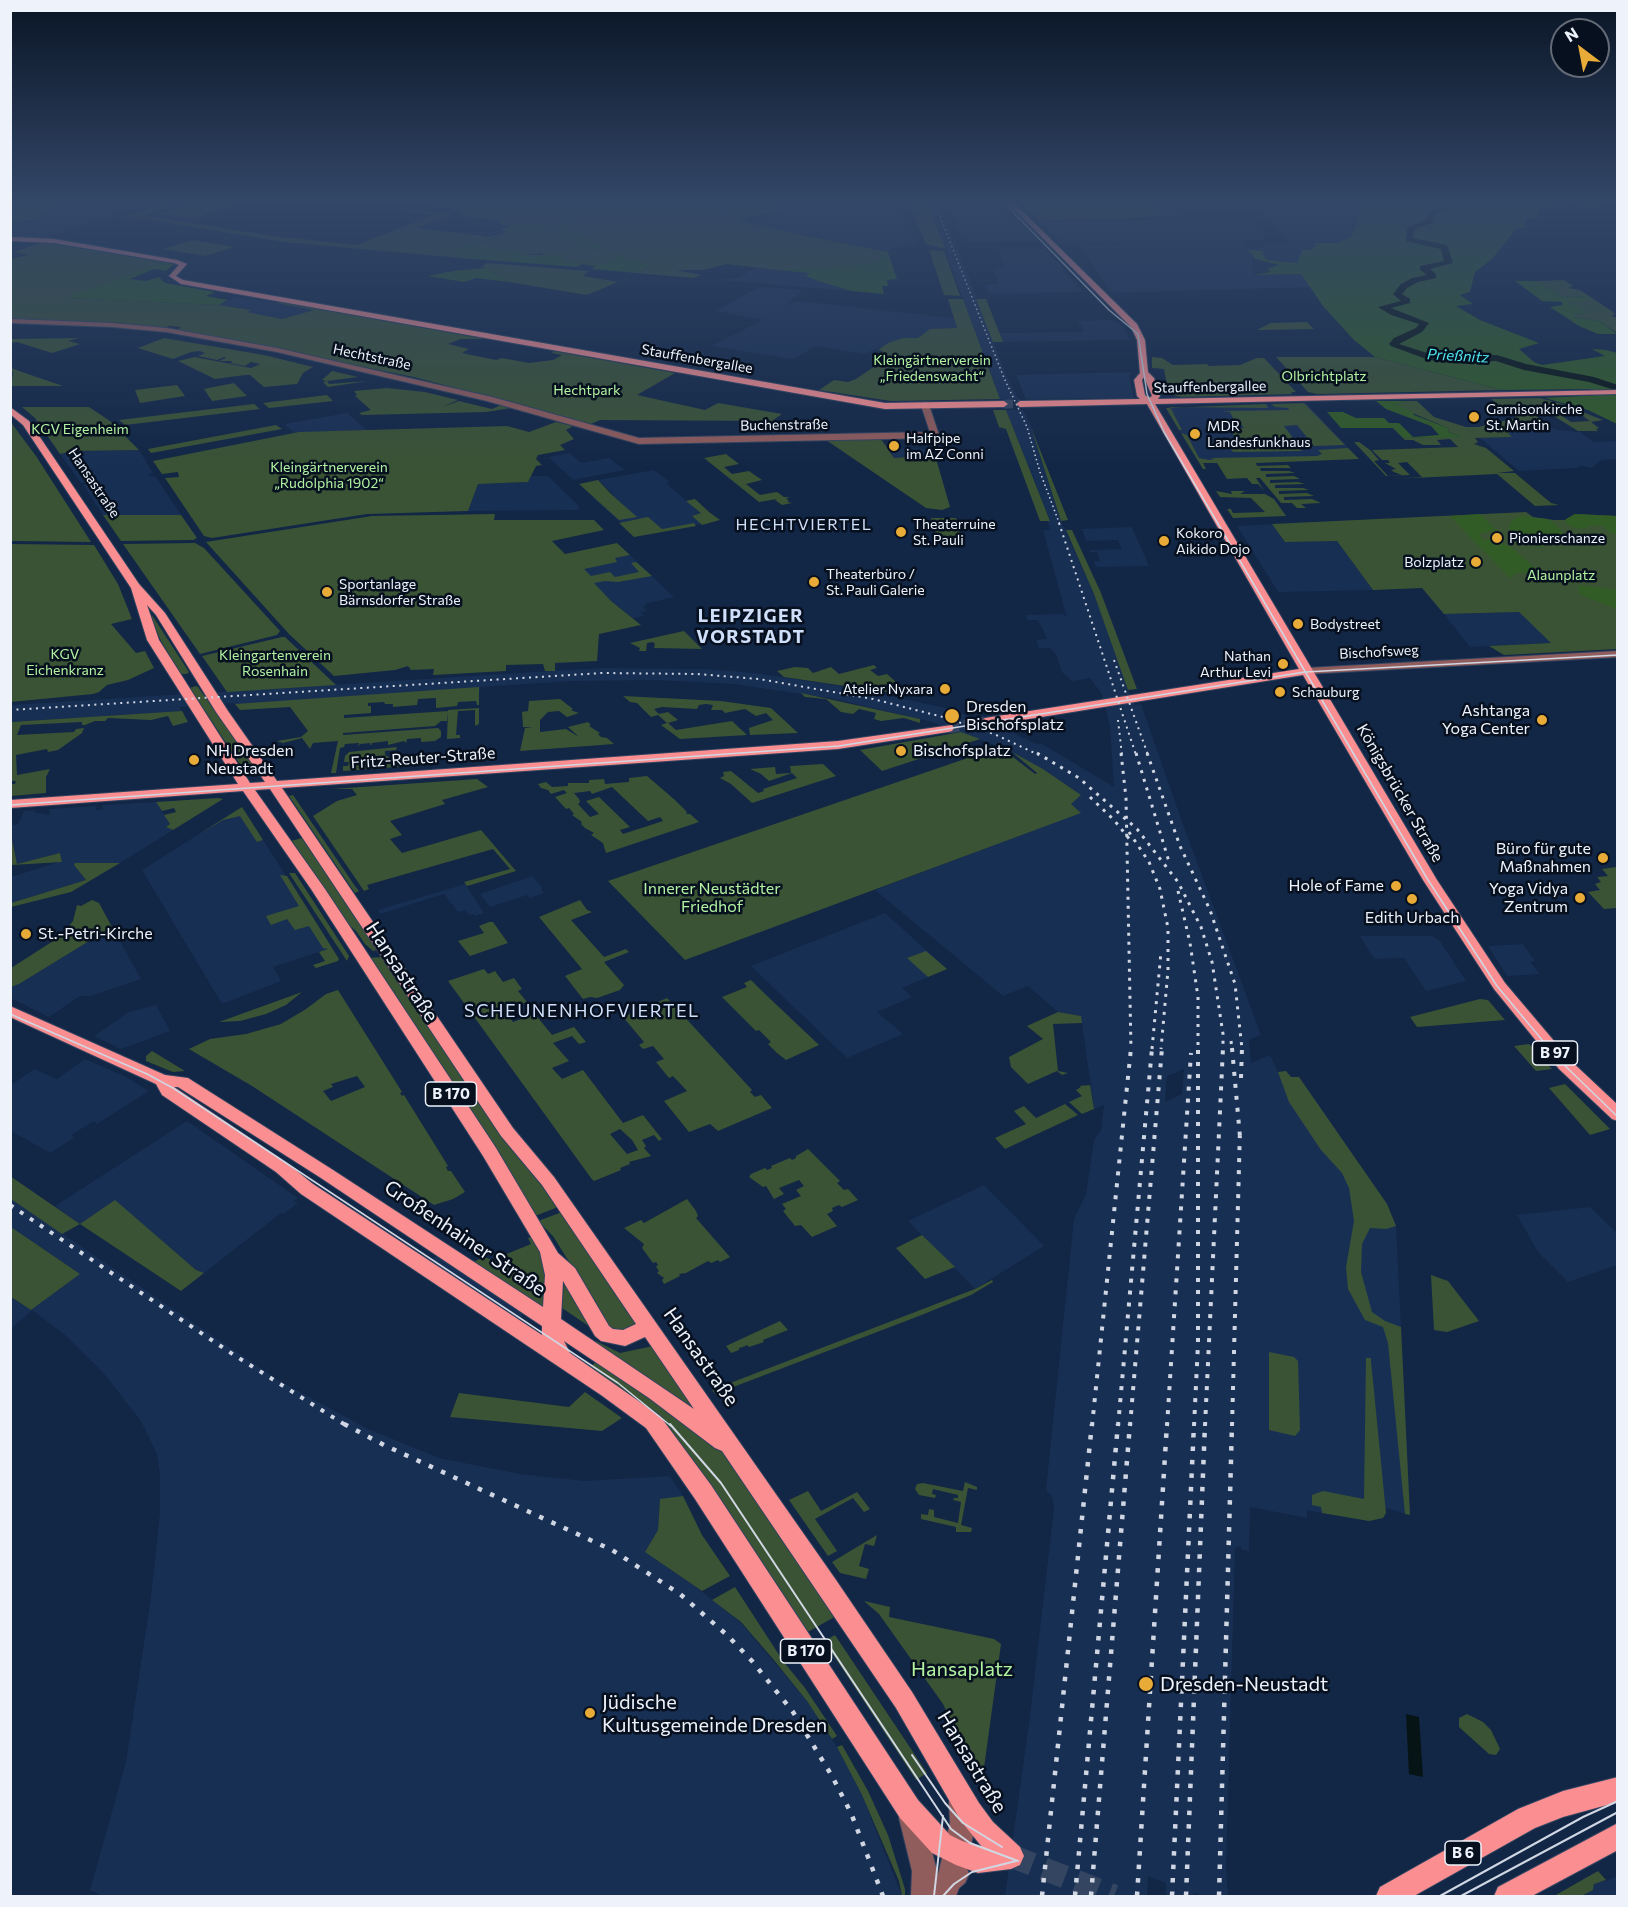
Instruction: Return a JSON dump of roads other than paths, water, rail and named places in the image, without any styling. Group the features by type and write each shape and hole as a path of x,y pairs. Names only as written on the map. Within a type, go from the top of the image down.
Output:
{"main road":[{"name":"Stauffenbergallee","path":"244,293 891,406 1004,404"},
{"name":"Königsbrücker Straße","path":"1101,293 1134,326 1141,340 1144,373 1150,378 1156,396 1150,402"},
{"name":"Königsbrücker Straße","path":"1144,373 1138,380 1140,395 1150,402 1306,671 1370,774 1430,880 1499,986 1565,1065 1617,1115"},
{"name":"Stauffenbergallee","path":"1020,404 1617,392"},
{"name":"Hansastraße","path":"10,409 26,423 135,586 160,613 222,712 507,1132 548,1181 649,1327 904,1700 961,1792 970,1812 984,1831 1011,1856 967,1856"},
{"name":"Hansastraße","path":"135,586 153,640 246,787 296,856 490,1152 551,1257 554,1275 554,1299 550,1321 552,1341 562,1359"},
{"name":"Bischofsweg","path":"985,722 1306,671"},
{"name":"Fritz-Reuter-Straße","path":"10,804 838,745 948,728"},
{"path":"360,954 385,953"},
{"name":"Großenhainer Straße","path":"10,1011 162,1080 182,1082 327,1174 656,1392 733,1452"},
{"name":"Großenhainer Straße","path":"162,1080 168,1092 282,1168 307,1189 562,1359"},
{"path":"551,1257 568,1273 602,1330 608,1336 626,1338 649,1327"},
{"name":"B 170","path":"562,1359 638,1409 663,1433 909,1809 941,1844 967,1856"},
{"name":"B 6","path":"1389,1896 1533,1815 1617,1789"},
{"path":"1508,1896 1617,1836"}],"street":[{"name":"Hechtstraße","path":"10,321 112,325 166,330 205,337 412,380 582,424 633,440"},
{"name":"Buchenstraße","path":"633,440 935,435 925,405"},
{"name":"Bischofsweg","path":"1306,671 1617,654"},
{"path":"946,1888 965,1866 967,1856 961,1792"},
{"path":"909,1809 923,1854 924,1896"}],"waterway":[{"name":"Prießnitz","path":"1398,293 1407,301 1382,307 1425,323 1419,330 1397,340 1394,344 1396,346 1429,357 1452,360 1497,358 1524,367 1591,379 1618,388"}],"tunnel":[{"path":"1004,404 1020,404"},
{"path":"948,728 985,722"},
{"path":"1011,1856 1114,1896"}],"tram line":[{"path":"1092,293 1138,334 1147,394 1164,432 1305,672"},
{"path":"1305,672 1618,655"},
{"path":"10,805 839,746 1305,672"},
{"path":"1305,672 1428,880 1497,986 1558,1059 1618,1117"},
{"path":"10,1014 147,1074 173,1088 618,1383 671,1426"},
{"path":"670,1424 721,1483 943,1817"},
{"path":"912,1755 945,1803 963,1823 1002,1847"},
{"path":"1440,1896 1583,1817 1618,1801"},
{"path":"1461,1896 1618,1812"},
{"path":"934,1896 943,1817"},
{"path":"943,1817 951,1829 970,1843 1018,1861"},
{"path":"943,1896 954,1884 972,1872 1016,1861"}],"railway":[{"path":"970,293 1004,378 1027,427 1040,472 1060,525"},
{"path":"1059,523 1136,755"},
{"path":"1114,660 1148,755"},
{"path":"10,710 602,673 697,674 759,679 873,699 943,717 994,734 1039,755"},
{"path":"1118,720 1122,755"},
{"path":"1037,753 1079,778 1126,820"},
{"path":"1121,753 1126,820"},
{"path":"1136,753 1170,865"},
{"path":"1147,753 1180,846 1210,910 1235,984 1242,1049"},
{"path":"1090,797 1127,836"},
{"path":"1126,820 1137,829 1178,882 1201,927 1212,962 1223,1048"},
{"path":"1126,820 1127,836"},
{"path":"1129,832 1149,862 1160,889 1168,928 1168,970 1161,1049"},
{"path":"1127,836 1131,841"},
{"path":"1127,836 1131,1048"},
{"path":"1178,891 1190,943 1198,997 1198,1344 1194,1426"},
{"path":"1152,1049 1161,952"},
{"path":"1231,1041 1232,1049"},
{"path":"1092,1426 1131,1048"},
{"path":"1118,1426 1152,1048"},
{"path":"1130,1426 1162,1048"},
{"path":"1205,1426 1223,1048"},
{"path":"1232,1048 1240,1135"},
{"path":"1241,1078 1242,1049"},
{"path":"1167,1426 1191,1053"},
{"path":"1240,1129 1240,1135"},
{"path":"1232,1426 1240,1135"},
{"path":"10,1205 234,1355 347,1426"},
{"path":"344,1424 384,1445 612,1550 680,1594 727,1635 752,1661 793,1712 832,1776 851,1813 883,1896"},
{"path":"1042,1896 1092,1424"},
{"path":"1075,1896 1118,1424"},
{"path":"1091,1896 1130,1424"},
{"path":"1137,1896 1167,1424"},
{"path":"1172,1896 1194,1424"},
{"path":"1186,1896 1205,1424"},
{"path":"1219,1896 1232,1424"}],"place":[{"name":"Garnisonkirche St. Martin","path":"1474,417"},
{"name":"MDR Landesfunkhaus","path":"1195,434"},
{"name":"Halfpipe im AZ Conni","path":"894,446"},
{"name":"Theaterruine St. Pauli","path":"901,532"},
{"name":"Pionierschanze","path":"1497,538"},
{"name":"Kokoro Aikido Dojo","path":"1164,541"},
{"name":"Bolzplatz","path":"1476,562"},
{"name":"Theaterbüro / St. Pauli Galerie","path":"814,582"},
{"name":"Sportanlage Bärnsdorfer Straße","path":"327,592"},
{"name":"Bodystreet","path":"1298,624"},
{"name":"Nathan Arthur Levi","path":"1283,664"},
{"name":"Atelier Nyxara","path":"945,689"},
{"name":"Schauburg","path":"1280,692"},
{"name":"Dresden Bischofsplatz","path":"952,716"},
{"name":"Ashtanga Yoga Center","path":"1542,720"},
{"name":"Bischofsplatz","path":"901,751"},
{"name":"NH Dresden Neustadt","path":"194,760"},
{"name":"Büro für gute Maßnahmen","path":"1603,858"},
{"name":"Hole of Fame","path":"1396,886"},
{"name":"Yoga Vidya Zentrum","path":"1580,898"},
{"name":"Edith Urbach","path":"1412,899"},
{"name":"St.-Petri-Kirche","path":"26,934"},
{"name":"Dresden-Neustadt","path":"1146,1684"},
{"name":"Jüdische Kultusgemeinde Dresden","path":"590,1713"}],"district":[{"name":"HECHTVIERTEL","path":"804,525"},
{"name":"LEIPZIGER VORSTADT","path":"751,626"},
{"name":"SCHEUNENHOFVIERTEL","path":"582,1011"}],"park label":[{"name":"Kleingärtnerverein „Friedenswacht“","path":"932,368"},
{"name":"Olbrichtplatz","path":"1324,376"},
{"name":"Hechtpark","path":"587,390"},
{"name":"KGV Eigenheim","path":"80,429"},
{"name":"Kleingärtnerverein „Rudolphia 1902“","path":"329,475"},
{"name":"Alaunplatz","path":"1561,575"},
{"name":"KGV Eichenkranz","path":"65,662"},
{"name":"Kleingartenverein Rosenhain","path":"275,664"},
{"name":"Innerer Neustädter Friedhof","path":"712,898"},
{"name":"Hansaplatz","path":"962,1669"}]}
